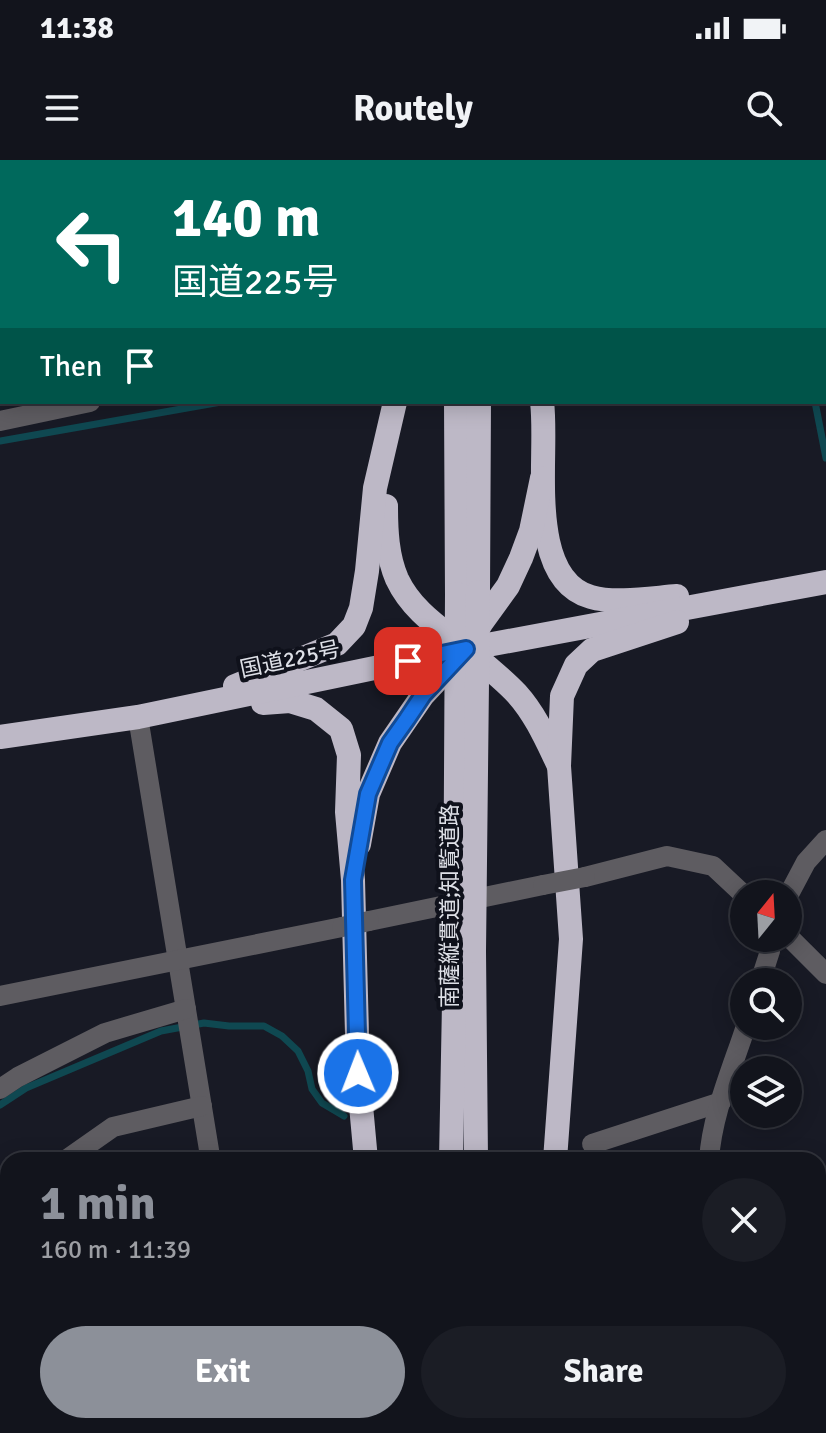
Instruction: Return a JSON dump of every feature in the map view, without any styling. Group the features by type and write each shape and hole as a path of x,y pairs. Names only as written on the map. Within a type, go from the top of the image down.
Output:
{"highway":[{"path":"177,709 337,644 354,626 361,608 367,571 375,488 395,404"},
{"path":"456,404 467,593"},
{"path":"467,593 479,404"},
{"path":"542,404 542,478 548,547 557,569 573,589 591,597 617,600 775,590"},
{"path":"390,427 386,508 388,551 397,578 411,602 433,625 517,694 537,720 559,766"},
{"path":"353,880 368,794 390,743 423,695 467,652 482,622 508,586 531,531 542,478"},
{"name":"国道225号","path":"0,737 138,717 826,582"},
{"path":"556,1152 571,939 559,766 562,696 576,665 592,650 775,590"},
{"name":"南薩縦貫道;知覧道路","path":"467,593 465,951 476,1152"},
{"path":"177,709 290,701 316,709 341,729 349,755 347,812 353,880 358,1073 365,1152"},
{"name":"南薩縦貫道;知覧道路","path":"452,1152 465,951"}],"street":[{"path":"0,421 81,404"},
{"path":"138,717 209,1152"},
{"path":"796,880 806,862 826,840"},
{"path":"0,996 585,877 667,856 713,866 730,882"},
{"path":"802,950 826,974"},
{"path":"0,1089 105,1033 188,1021"},
{"path":"709,1152 721,1102 741,1040"},
{"path":"592,1144 721,1102"},
{"path":"77,1152 113,1127 202,1106"}],"waterway":[{"path":"0,441 210,404"},
{"path":"815,404 826,458"},
{"path":"0,1105 26,1088 161,1031 204,1023 264,1026 282,1036 298,1051 308,1071 312,1089 322,1103 344,1116"}],"route":[{"path":"358,1073 353,880 368,794 390,743 423,695 466,649 408,661"}]}
